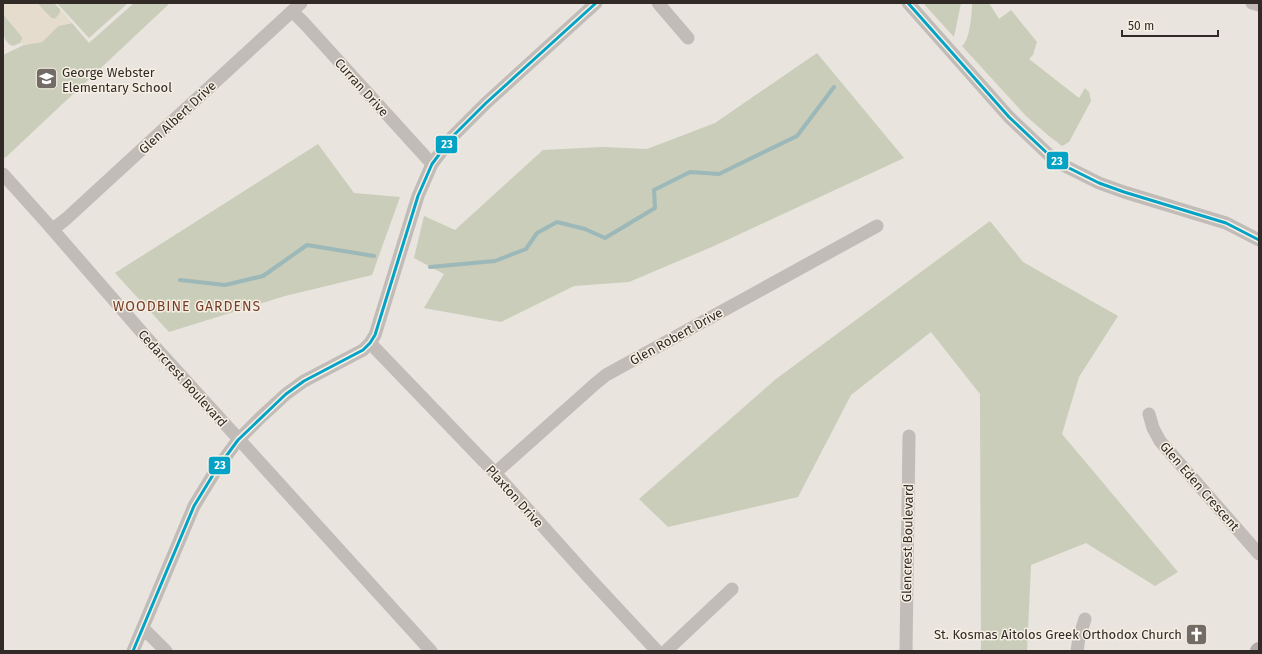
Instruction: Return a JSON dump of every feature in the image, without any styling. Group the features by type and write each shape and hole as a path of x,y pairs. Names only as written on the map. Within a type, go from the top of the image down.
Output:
{"street":[{"path":"133,651 194,506 216,470 238,440 261,416 286,394 304,381 357,354 370,343 375,335 418,196 432,164 453,136 596,3"},
{"path":"658,3 688,38"},
{"path":"908,3 1010,117 1048,154 1063,165 1099,183 1124,192 1226,222 1259,240"},
{"path":"1252,3 1259,5"},
{"name":"Curran Drive","path":"296,7 306,24 432,164"},
{"name":"Glen Albert Drive","path":"52,229 66,220 296,7"},
{"name":"Cedarcrest Boulevard","path":"3,174 146,337 230,429 238,440 431,651"},
{"name":"Glen Robert Drive","path":"495,473 595,384 606,376 877,226"},
{"name":"Plaxton Drive","path":"370,343 495,473 657,651"},
{"name":"Glen Eden Crescent","path":"1149,414 1153,428 1160,441 1259,554"},
{"name":"Glencrest Boulevard","path":"906,651 909,436"},
{"path":"666,651 732,589"},
{"path":"1077,651 1079,638 1085,619"},
{"path":"143,628 166,651"}],"green space":[{"path":"37,3 54,3 60,9 60,13 55,19 51,18"},
{"path":"57,3 128,3 89,38"},
{"name":"George Webster Elementary School","path":"134,3 170,3 5,158 3,156 3,55 24,45 42,42 58,26 72,23 89,43"},
{"path":"923,3 961,3 954,37"},
{"path":"972,3 989,3 999,19 1011,10 1037,42 1033,55 1029,59 1079,98 1085,88 1089,92 1091,101 1069,142 1062,146 1026,116 962,46 965,43 969,32"},
{"path":"3,14 23,38 20,43 13,46 6,41 3,28"},
{"path":"817,53 904,158 714,246 629,282 574,286 501,322 424,308 444,274 414,258 424,216 455,230 543,150 603,147 647,149 715,123"},
{"path":"318,144 354,193 400,197 372,275 285,296 169,332 115,273"},
{"path":"990,221 1023,262 1118,316 1079,377 1062,434 1178,572 1155,586 1086,543 1031,565 1027,651 981,651 980,394 931,332 851,395 798,497 668,527 639,499 776,379"}],"shaded area":[{"path":"3,3 37,3 51,18 55,19 60,13 60,9 72,23 58,26 42,42 24,45 20,43 23,40 22,36 3,14"}],"waterway":[{"path":"430,267 495,261 526,249 537,233 557,222 585,229 605,238 655,208 654,190 690,172 719,174 797,136 834,87"},
{"path":"180,280 225,285 263,276 307,245 374,256"}],"transit line":[{"name":"23","path":"133,651 194,506 216,470 238,440 286,394 304,381 363,350 375,335 418,196 432,164 453,136 486,103 596,3"},
{"name":"23","path":"908,3 1009,117 1048,154 1063,165 1099,183 1124,192 1226,223 1259,240"}],"place":[{"name":"George Webster Elementary School","path":"46,79"},
{"name":"St. Kosmas Aitolos Greek Orthodox Church","path":"1197,634"}],"district":[{"name":"WOODBINE GARDENS","path":"187,306"}]}
